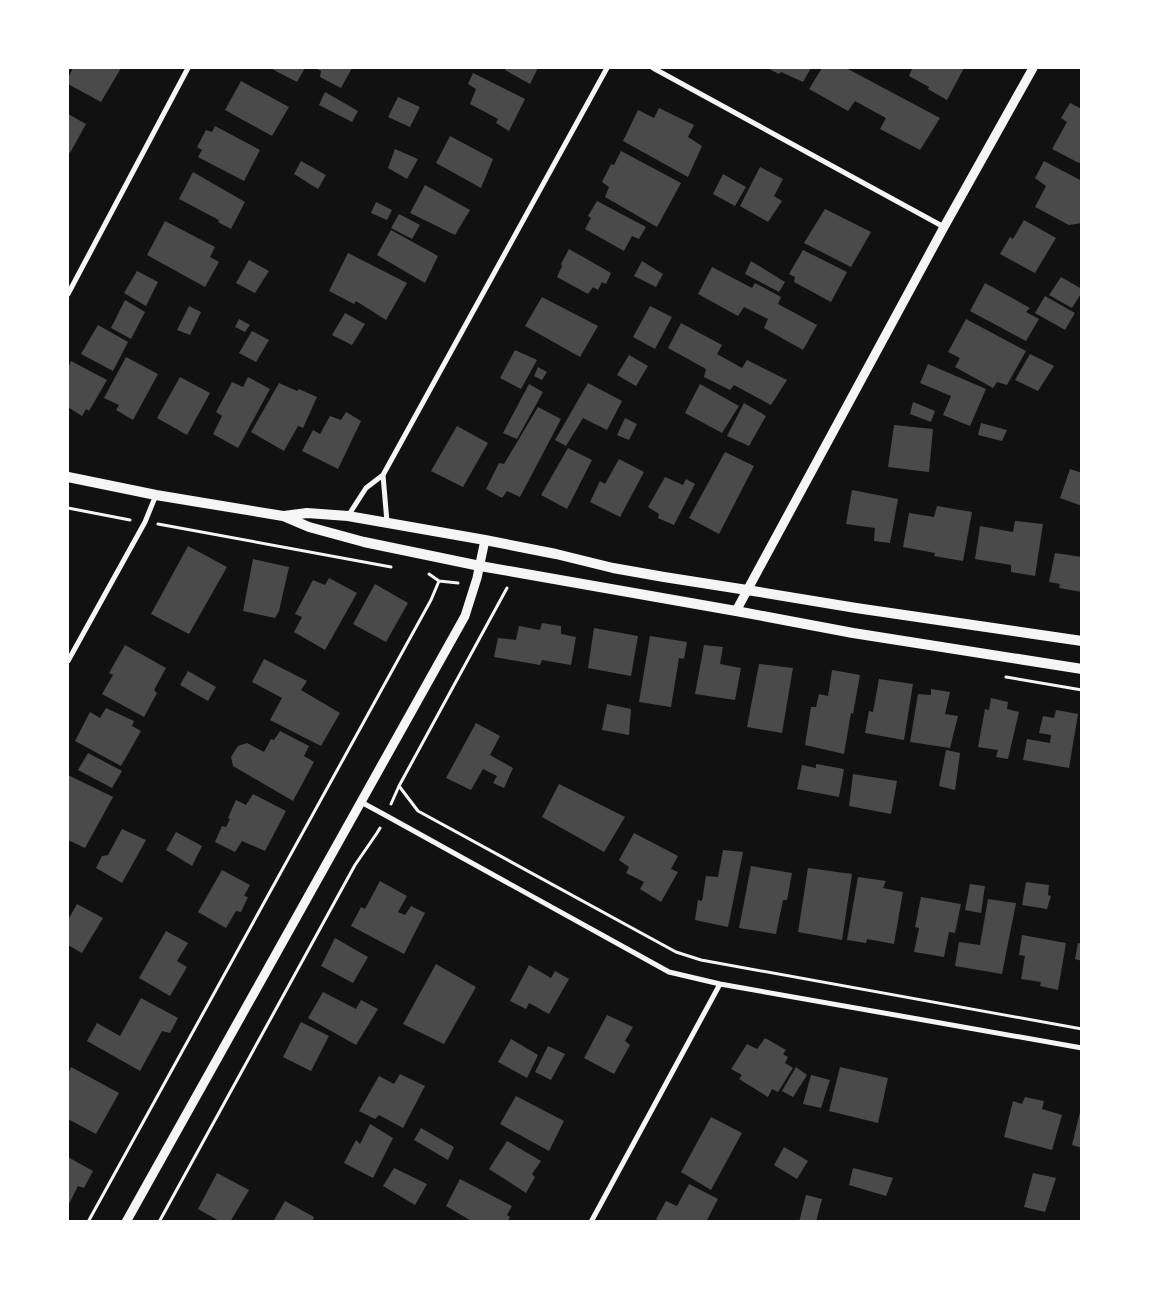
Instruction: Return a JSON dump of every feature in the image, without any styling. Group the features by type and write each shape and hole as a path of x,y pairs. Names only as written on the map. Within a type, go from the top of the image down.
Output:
{"main road":[{"path":"68,477 156,495 283,516 309,527 364,542 480,566 736,611 853,634 1082,670"},
{"path":"283,516 307,513 348,516 485,540 664,577 856,608 1082,641"}],"street":[{"path":"68,294 188,68"},
{"path":"348,516 366,488 383,476 607,68"},
{"path":"653,68 944,227"},
{"path":"736,611 944,227 1033,68"},
{"path":"383,476 387,523"},
{"path":"68,661 144,522 156,495"},
{"path":"126,1222 465,616 477,578 485,540"},
{"path":"361,802 669,972 720,984 1082,1048"},
{"path":"591,1222 720,984"}],"path":[{"path":"88,1222 431,600 439,581"},
{"path":"159,1222 355,865 378,833 399,786 507,588"},
{"path":"399,786 418,811 676,952 701,960 1082,1029"}],"building":[{"path":"73,68 121,68 101,102 68,84 68,78"},
{"path":"270,68 305,68 297,82"},
{"path":"315,68 352,68 341,88 320,77 321,71"},
{"path":"506,68 538,68 530,84 505,70"},
{"path":"767,68 811,68 803,82"},
{"path":"822,68 846,68 940,118 920,150 880,129 886,118 855,101 848,111 809,89"},
{"path":"908,68 964,68 947,100 909,76 912,69"},
{"path":"473,73 525,99 509,131 496,123 498,119 470,104 476,89 468,84"},
{"path":"241,81 289,107 272,136 225,110"},
{"path":"325,92 358,111 352,122 319,105"},
{"path":"398,97 420,107 410,127 388,117"},
{"path":"1070,103 1082,109 1082,159 1079,163 1052,149 1067,122 1061,118"},
{"path":"659,108 694,125 688,137 702,146 688,177 623,141 638,110 654,118"},
{"path":"68,114 86,124 70,153 68,151"},
{"path":"215,126 260,150 244,181 198,157 202,150 197,147 206,130 212,132"},
{"path":"450,136 493,159 481,188 436,163"},
{"path":"395,149 418,159 407,179 388,168"},
{"path":"621,151 681,183 657,227 605,197 609,187 602,182 611,164 614,165"},
{"path":"301,161 326,175 318,189 294,174"},
{"path":"1044,161 1082,181 1082,223 1069,225 1035,207 1046,186 1035,178"},
{"path":"760,167 783,179 774,196 782,201 768,222 740,206"},
{"path":"193,172 245,202 231,229 218,222 219,220 179,199"},
{"path":"723,174 746,187 735,206 713,194"},
{"path":"425,185 470,210 455,235 410,213"},
{"path":"597,201 646,227 639,239 632,236 624,251 585,229 591,218 588,216"},
{"path":"376,202 392,210 387,220 371,213"},
{"path":"825,209 871,232 851,267 804,243"},
{"path":"399,214 420,225 412,239 391,228"},
{"path":"1024,220 1056,238 1035,273 1000,254 1010,237 1013,239"},
{"path":"165,221 215,247 210,257 219,262 205,287 147,255"},
{"path":"391,230 438,256 425,283 377,255"},
{"path":"569,249 611,273 606,284 602,282 598,290 593,287 588,294 557,277"},
{"path":"803,250 847,272 831,302 794,282 795,277 789,274"},
{"path":"348,253 407,283 386,320 356,301 354,304 329,291"},
{"path":"249,260 269,271 255,293 236,283"},
{"path":"642,261 663,274 656,287 634,276"},
{"path":"751,261 785,282 779,292 745,274"},
{"path":"712,267 752,288 755,283 781,297 778,304 817,325 803,350 764,328 768,319 744,307 738,316 698,294"},
{"path":"137,271 158,282 146,306 124,293"},
{"path":"1061,277 1082,289 1072,308 1049,295"},
{"path":"985,283 1030,308 1026,312 1039,319 1026,341 970,311"},
{"path":"1045,296 1075,313 1065,330 1035,313"},
{"path":"542,297 598,326 580,357 525,326"},
{"path":"125,300 145,312 131,339 111,328"},
{"path":"189,306 201,312 190,335 177,330"},
{"path":"650,306 672,317 655,349 633,337"},
{"path":"345,313 365,324 352,345 332,335"},
{"path":"239,319 250,325 245,332 235,327"},
{"path":"966,319 1026,351 1007,385 997,382 993,388 955,367 960,358 948,352"},
{"path":"681,323 722,345 717,354 742,368 747,360 787,380 771,405 734,385 730,390 704,377 706,369 668,348"},
{"path":"98,325 128,342 113,371 81,354"},
{"path":"252,331 269,340 256,362 239,353"},
{"path":"515,350 537,360 521,389 500,378"},
{"path":"1030,354 1054,366 1038,391 1015,380"},
{"path":"629,355 648,366 636,386 617,375"},
{"path":"126,357 158,374 133,420 116,410 119,405 104,398"},
{"path":"71,361 107,380 89,411 86,409 82,416 68,407 68,368"},
{"path":"928,364 986,389 970,426 943,415 951,396 920,383"},
{"path":"538,367 547,372 542,380 534,376"},
{"path":"180,377 210,393 187,435 157,418"},
{"path":"248,377 270,389 238,448 213,434 222,416 216,412 232,382 243,387"},
{"path":"279,383 317,397 303,428 298,426 284,451 251,432"},
{"path":"588,383 622,401 607,430 583,418 566,446 555,440"},
{"path":"529,384 543,392 517,439 503,433"},
{"path":"700,384 739,406 722,433 685,413"},
{"path":"913,402 935,411 931,422 910,414"},
{"path":"744,403 766,416 749,446 727,436"},
{"path":"538,407 561,419 520,497 507,491 502,498 486,489 499,463 504,464"},
{"path":"346,412 361,421 338,469 302,451 313,430 320,434 330,416 341,420"},
{"path":"625,418 637,424 629,440 617,435"},
{"path":"981,423 1007,430 1002,441 978,435"},
{"path":"894,425 933,429 929,472 888,467"},
{"path":"457,426 488,443 463,487 431,471"},
{"path":"568,448 592,460 567,509 541,495"},
{"path":"725,452 754,466 719,534 689,518"},
{"path":"619,459 644,472 620,517 590,502 600,481 605,484"},
{"path":"1070,469 1082,473 1082,506 1060,498"},
{"path":"665,477 683,485 686,479 695,484 674,525 658,518 659,514 648,507"},
{"path":"852,490 898,499 890,543 874,541 875,528 846,524"},
{"path":"937,506 972,512 963,561 934,556 935,553 903,547 909,513 934,517"},
{"path":"1015,521 1043,524 1035,576 1011,572 1011,565 975,559 980,526 1013,532"},
{"path":"188,546 227,567 189,634 151,614"},
{"path":"1055,553 1082,557 1082,592 1059,588 1060,584 1049,582"},
{"path":"253,559 289,567 279,611 275,618 243,611"},
{"path":"329,578 357,593 325,650 294,632 302,617 295,614 313,580 325,585"},
{"path":"375,584 408,603 386,642 353,624"},
{"path":"542,623 561,626 561,634 576,637 571,665 542,660 540,665 494,657 498,638 516,640 519,626 540,630"},
{"path":"594,628 638,636 631,676 588,668"},
{"path":"650,636 687,642 684,659 679,658 671,707 639,702"},
{"path":"125,645 166,668 154,690 157,693 144,717 102,694 113,675 109,673"},
{"path":"704,645 723,647 720,664 741,668 735,700 695,694"},
{"path":"264,659 307,681 301,690 340,713 321,746 270,720 282,698 252,682"},
{"path":"759,664 793,668 782,733 747,727"},
{"path":"832,670 860,675 844,754 805,745 811,707 816,707 819,694 828,696"},
{"path":"188,671 216,687 208,701 180,685"},
{"path":"879,679 913,684 904,740 865,733 869,711 873,712"},
{"path":"931,689 950,692 945,714 958,716 950,748 910,742 918,694 931,695"},
{"path":"991,698 1008,702 1007,709 1019,712 1008,759 996,757 998,750 978,747 985,709 989,710"},
{"path":"607,704 631,709 629,735 602,730"},
{"path":"106,708 134,721 132,726 141,731 121,766 75,741 90,712 100,718"},
{"path":"1056,710 1078,714 1069,768 1023,760 1027,739 1050,743 1051,735 1039,733 1043,716 1054,718"},
{"path":"476,723 500,736 490,755 513,768 504,788 493,783 497,776 483,769 471,790 446,778"},
{"path":"280,731 309,746 304,756 314,762 293,801 233,766 231,757 238,746 247,743 264,752 271,739 274,740"},
{"path":"946,750 960,753 955,790 939,786"},
{"path":"88,753 122,771 112,788 78,770"},
{"path":"816,764 844,769 839,797 797,789 802,765 816,768"},
{"path":"853,774 897,781 891,814 849,806"},
{"path":"68,775 113,797 85,848 68,840"},
{"path":"559,784 625,817 604,852 542,817"},
{"path":"253,794 286,811 265,851 242,841 235,852 215,842 222,826 226,827 230,819 228,818 236,800 246,805"},
{"path":"122,829 146,840 122,883 96,868 102,856 108,855"},
{"path":"176,832 202,846 192,866 166,850"},
{"path":"634,833 678,856 671,869 678,872 661,902 640,889 644,882 626,873 629,867 619,860"},
{"path":"723,850 743,852 728,927 695,920 698,900 702,901 706,876 718,877"},
{"path":"751,866 792,873 787,900 783,900 776,934 739,928"},
{"path":"808,868 852,874 842,940 798,932"},
{"path":"222,870 250,885 244,896 248,897 241,912 236,911 226,928 198,912"},
{"path":"858,877 886,881 883,888 903,892 894,944 867,939 866,943 847,940"},
{"path":"380,881 407,896 398,912 405,915 411,906 425,913 404,954 351,926 361,907 365,909"},
{"path":"1026,882 1049,885 1048,895 1051,896 1047,909 1022,905"},
{"path":"970,884 985,886 981,913 965,910"},
{"path":"921,897 961,904 955,933 949,932 944,957 914,952 919,928 915,927"},
{"path":"988,899 1016,903 1002,974 955,966 959,942 980,945"},
{"path":"77,904 103,918 82,953 68,945 68,920"},
{"path":"166,931 188,943 177,961 187,967 170,996 139,978"},
{"path":"1022,935 1066,943 1058,990 1040,986 1041,982 1021,979 1025,956 1019,955"},
{"path":"335,938 368,957 353,983 321,966"},
{"path":"1078,943 1082,944 1082,961 1075,959"},
{"path":"436,964 476,987 444,1044 403,1024"},
{"path":"529,965 551,978 555,971 569,979 549,1014 529,1003 526,1009 510,1001"},
{"path":"323,992 356,1009 361,1000 378,1009 356,1045 308,1018"},
{"path":"141,998 178,1018 170,1033 162,1031 140,1071 87,1041 97,1023 120,1036"},
{"path":"607,1015 633,1027 625,1041 630,1045 614,1074 584,1058"},
{"path":"301,1022 329,1036 311,1071 283,1057"},
{"path":"765,1038 786,1050 783,1054 788,1057 785,1063 793,1068 778,1092 772,1089 768,1097 739,1079 742,1075 731,1069 747,1044 757,1049"},
{"path":"511,1039 538,1055 527,1078 498,1062"},
{"path":"548,1046 565,1054 551,1080 535,1072"},
{"path":"71,1067 119,1093 96,1134 68,1119 68,1074"},
{"path":"796,1067 807,1075 793,1097 782,1091"},
{"path":"840,1067 888,1078 878,1123 829,1111"},
{"path":"400,1074 425,1086 403,1128 379,1115 375,1119 359,1111 379,1076 394,1084"},
{"path":"811,1075 830,1080 821,1108 803,1104"},
{"path":"516,1096 564,1121 549,1151 500,1124"},
{"path":"1025,1097 1044,1101 1042,1109 1062,1115 1052,1150 1004,1137 1013,1101 1022,1104"},
{"path":"1082,1108 1082,1148 1072,1145"},
{"path":"711,1117 742,1133 711,1190 681,1172"},
{"path":"370,1124 393,1138 373,1178 344,1163 356,1140 360,1144"},
{"path":"421,1128 454,1147 448,1160 414,1140"},
{"path":"507,1141 541,1161 532,1174 535,1177 526,1193 489,1169"},
{"path":"784,1147 808,1161 797,1179 774,1165"},
{"path":"68,1157 93,1171 84,1188 78,1186 68,1206"},
{"path":"394,1168 427,1184 415,1205 383,1186"},
{"path":"853,1168 893,1178 886,1196 849,1185"},
{"path":"217,1173 249,1190 230,1222 221,1222 198,1209"},
{"path":"1033,1173 1056,1178 1045,1212 1024,1207"},
{"path":"460,1179 512,1206 507,1215 510,1217 507,1222 473,1222 446,1206"},
{"path":"689,1184 718,1199 706,1222 660,1222 656,1219 666,1201 677,1206"},
{"path":"806,1195 822,1199 816,1222 799,1222"},
{"path":"285,1201 314,1217 312,1222 276,1222 274,1220"}]}
